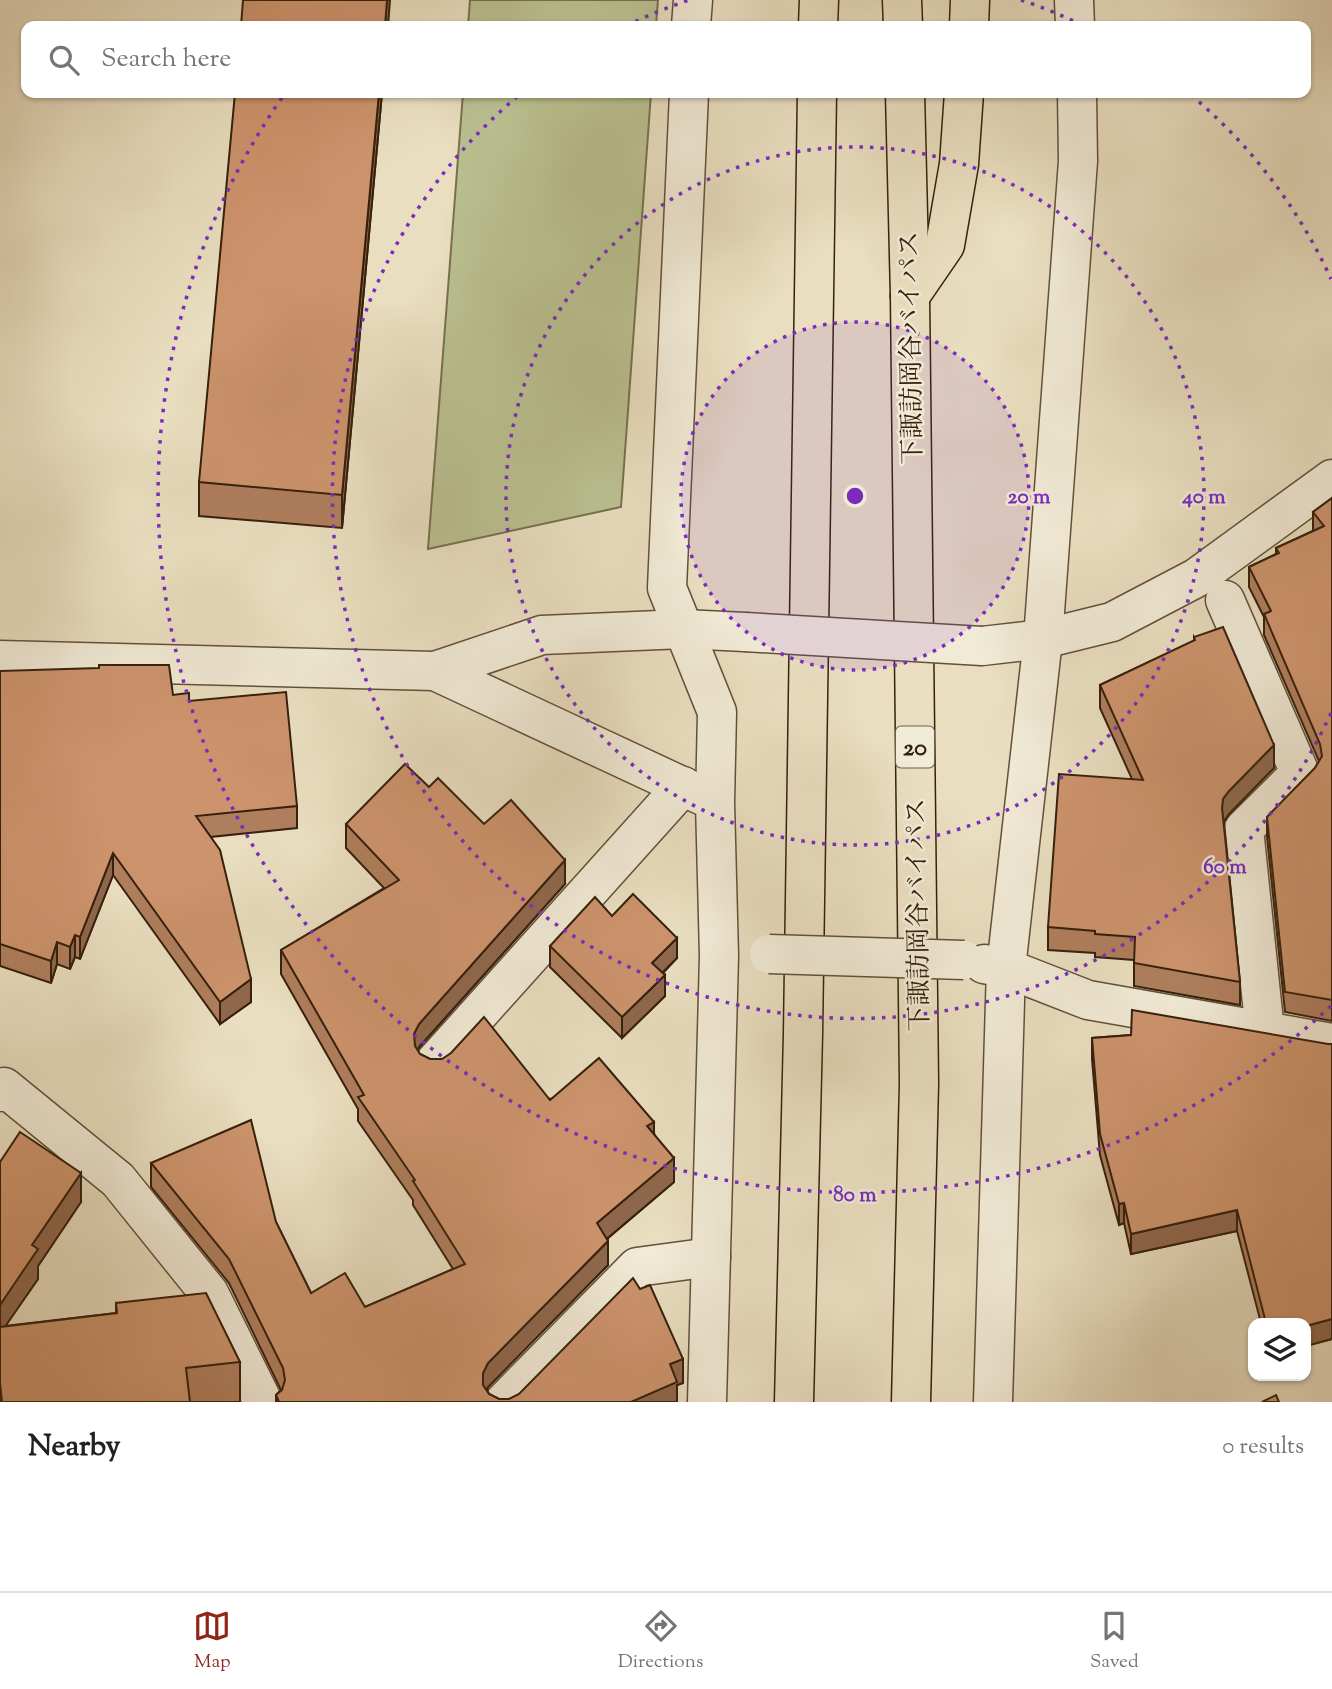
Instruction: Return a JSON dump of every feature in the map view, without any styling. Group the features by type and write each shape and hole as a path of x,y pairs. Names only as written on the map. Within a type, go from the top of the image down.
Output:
{"highway":[{"path":"818,21 819,0"},
{"path":"902,0 903,21"},
{"path":"968,21 970,0"},
{"path":"794,1402 803,1034 817,98"},
{"name":"下諏訪岡谷バイパス","path":"905,98 919,1070 911,1402"},
{"path":"910,296 946,245 959,164 964,98"}],"street":[{"path":"691,21 693,0"},
{"path":"1074,0 1075,21"},
{"path":"689,98 667,588 717,712 699,794 719,956 707,1402"},
{"path":"993,1402 1006,968 1043,639 1078,161 1077,98"},
{"path":"0,660 435,671 542,635 683,629 982,646 1043,639 1118,636 1332,479"},
{"path":"1225,600 1300,773 1244,829 1265,1031"},
{"path":"435,671 699,794"},
{"path":"435,1062 699,794"},
{"path":"719,956 769,954 964,960 1006,968 1088,1000 1332,1043"},
{"path":"0,1092 4,1087 118,1180 209,1293 263,1402"},
{"path":"504,1402 637,1267 711,1256"}],"green space":[{"path":"470,0 658,0 656,21 468,21"},
{"path":"463,98 651,98 621,507 428,549"}],"building":[{"path":"243,0 387,0 385,21 241,21"},
{"path":"235,98 379,98 342,495 199,482"},
{"path":"1332,498 1332,1000 1285,992 1267,817 1315,768 1322,756 1320,744 1264,614 1271,611 1249,567 1279,553 1276,548 1324,526 1313,512"},
{"path":"1223,627 1274,745 1223,799 1240,982 1134,963 1135,937 1048,927 1059,774 1143,780 1100,685 1195,640 1194,637"},
{"path":"99,665 169,665 173,695 189,693 189,701 286,692 297,806 196,816 220,850 251,979 220,1002 113,853 80,937 75,935 70,947 57,942 51,961 0,944 0,671 99,668"},
{"path":"405,764 429,787 438,778 484,824 511,800 565,860 419,1024 414,1034 415,1046 420,1054 430,1059 442,1059 451,1053 484,1017 550,1100 599,1058 654,1122 647,1126 674,1158 597,1223 608,1241 488,1363 483,1373 483,1385 489,1394 499,1399 509,1399 519,1394 633,1278 640,1289 650,1285 683,1359 670,1364 677,1382 631,1402 279,1402 276,1395 282,1390 285,1380 283,1368 229,1259 151,1163 251,1120 276,1222 311,1293 345,1273 365,1307 465,1264 413,1181 415,1180 358,1097 364,1095 281,950 399,880 346,824"},
{"path":"633,894 677,938 652,963 665,975 622,1017 550,946 595,897 612,916"},
{"path":"1132,1010 1332,1044 1332,1319 1311,1325 1311,1318 1265,1318 1237,1210 1131,1234 1124,1203 1119,1204 1100,1134 1092,1038 1131,1035"},
{"path":"20,1132 81,1173 32,1245 38,1249 0,1305 0,1162"},
{"path":"206,1293 240,1362 186,1368 190,1402 2,1402 0,1327 117,1313 116,1303"},
{"path":"1276,1395 1279,1402 1262,1402"}]}
